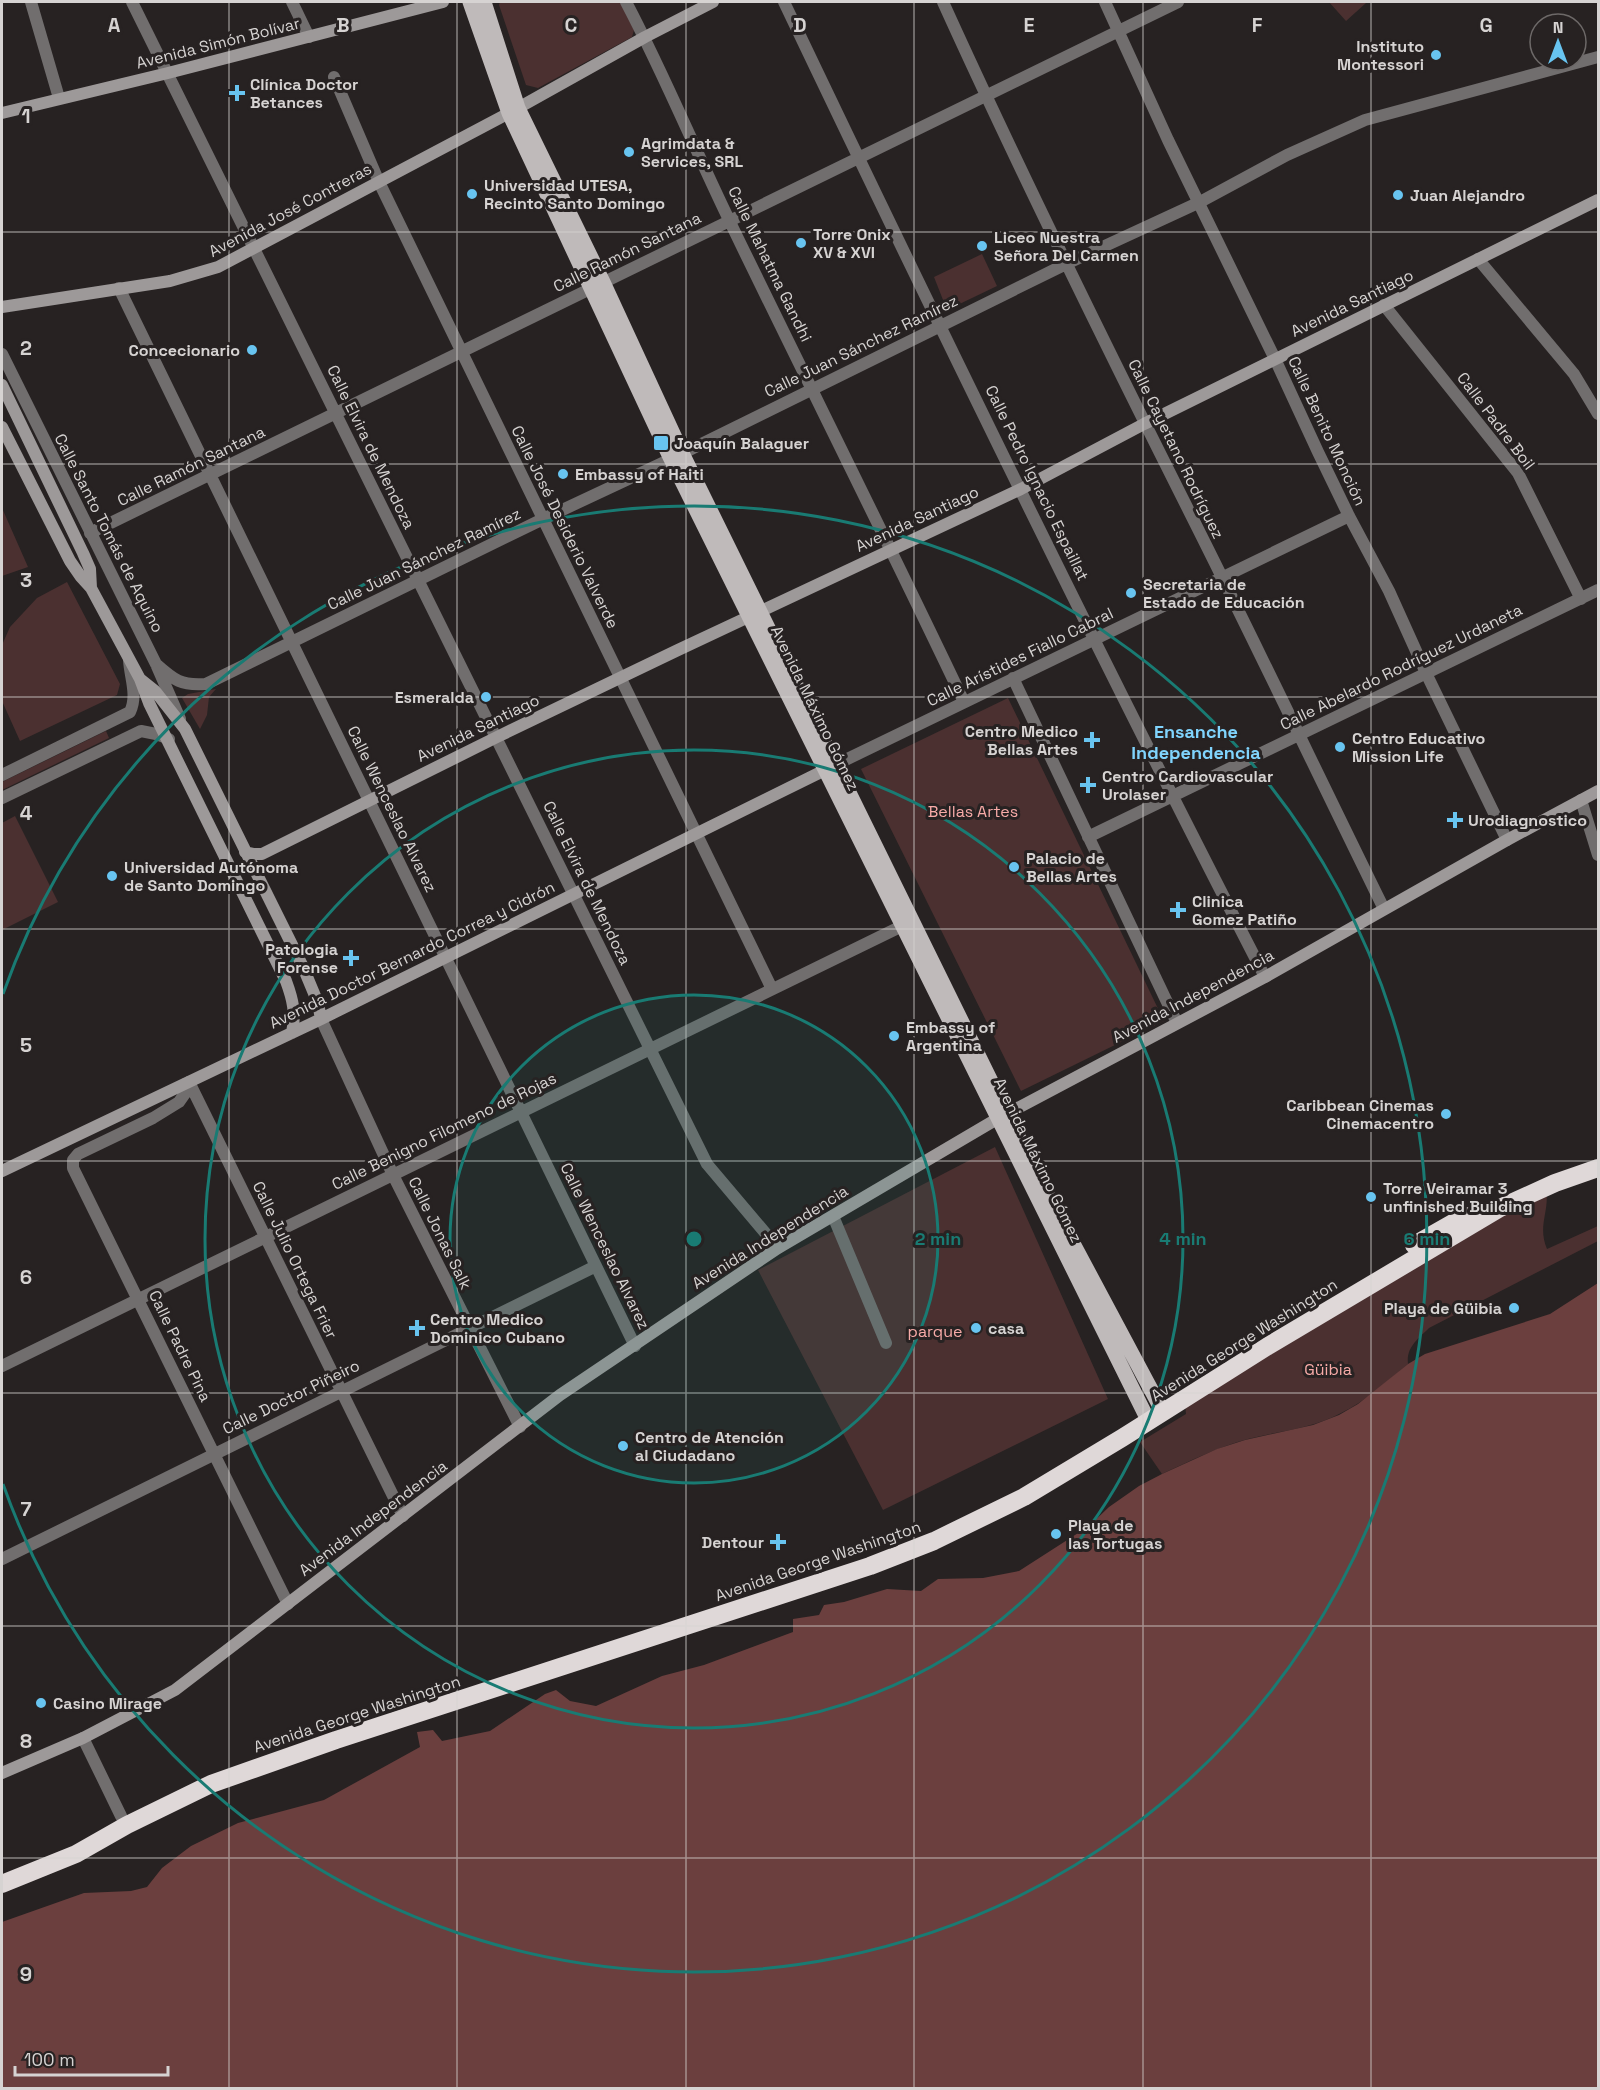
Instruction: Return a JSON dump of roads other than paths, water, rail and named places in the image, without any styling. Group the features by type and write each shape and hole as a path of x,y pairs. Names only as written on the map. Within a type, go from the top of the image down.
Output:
{"highway":[{"name":"Avenida George Washington","path":"2,1884 76,1854 127,1825 211,1784 336,1740 870,1566 934,1541 1024,1497 1154,1413 1236,1355 1441,1228 1515,1190 1599,1157"},
{"name":"Avenida George Washington","path":"2,1873 74,1842 121,1816 230,1765 573,1654 881,1550 955,1519 1154,1413 1500,1209 1556,1183 1599,1168"}],"main road":[{"name":"Avenida Simón Bolívar","path":"2,113 443,2"},
{"name":"Avenida Máximo Gómez","path":"470,2 514,110 677,456 1002,1116"},
{"name":"Avenida Máximo Gómez","path":"484,2 514,110"},
{"name":"Avenida José Contreras","path":"2,307 171,281 218,267 713,2"},
{"name":"Avenida Santiago","path":"245,852 262,854 621,677 1021,489 1144,424 1599,200"},
{"path":"2,385 83,553 90,569 91,588"},
{"name":"Calle Santo Tomás de Aquino","path":"2,426 70,561 91,588 140,679 149,703 169,739 286,981 294,1003 295,1018 292,1033"},
{"name":"Calle Santo Tomás de Aquino","path":"140,679 155,691 185,729 303,967 318,1003 321,1019"},
{"name":"Avenida Máximo Gómez","path":"830,767 902,926 1002,1116 1044,1189 1154,1413"},
{"name":"Avenida Doctor Bernardo Correa y Cidrón","path":"2,1171 321,1019 830,767"},
{"name":"Avenida Independencia","path":"2,1773 83,1738 175,1690 560,1395 778,1248 1002,1116 1265,977 1507,840 1599,791"}],"street":[{"path":"31,2 59,98"},
{"name":"Calle Elvira de Mendoza","path":"132,2 707,1164 778,1248"},
{"path":"292,2 309,37"},
{"name":"Calle Mahatma Gandhi","path":"626,2 645,37 729,220 964,702"},
{"name":"Calle Pedro Ignacio Espaillat","path":"784,2 1172,796 1265,977"},
{"name":"Calle Cayetano Rodríguez","path":"943,2 985,95 1144,424 1384,909"},
{"name":"Calle Benito Monción","path":"1105,2 1168,140 1200,202 1349,516 1389,591 1507,840"},
{"name":"Calle Ramón Santana","path":"90,533 1178,2"},
{"name":"Calle Juan Sánchez Ramírez","path":"156,664 181,683 206,684 677,456 940,325 1200,202 1287,154 1365,120 1599,57"},
{"name":"Calle José Desiderio Valverde","path":"334,77 379,182 772,989"},
{"path":"1478,258 1574,374 1599,414"},
{"name":"Calle Wenceslao Alvarez","path":"118,288 634,1346"},
{"name":"Calle Padre Boil","path":"1384,306 1518,473 1581,599"},
{"name":"Calle Santo Tomás de Aquino","path":"2,354 156,664 185,729"},
{"name":"Calle Arístides Fiallo Cabral","path":"830,767 1349,516"},
{"name":"Calle Abelardo Rodríguez Urdaneta","path":"1088,837 1599,590"},
{"path":"2,775 130,712 135,696 129,675 129,660"},
{"path":"1012,678 1177,1023"},
{"path":"130,712 141,731"},
{"path":"2,798 141,731 169,739"},
{"path":"1581,800 1599,855"},
{"name":"Calle Benigno Filomeno de Rojas","path":"2,1366 902,926"},
{"name":"Calle Jonas Salk","path":"321,1019 393,1174 520,1427"},
{"name":"Calle Padre Pina","path":"187,1083 186,1092 179,1102 153,1118 78,1154 73,1160 73,1168 288,1604"},
{"name":"Calle Julio Ortega Frier","path":"187,1083 403,1516"},
{"path":"833,1216 886,1343"},
{"name":"Calle Doctor Piñeiro","path":"2,1558 596,1266"},
{"path":"83,1738 121,1816"}],"place":[{"name":"Instituto Montessori","path":"1436,55"},
{"name":"Clínica Doctor Betances","path":"237,93"},
{"name":"Agrimdata & Services, SRL","path":"629,152"},
{"name":"Universidad UTESA, Recinto Santo Domingo","path":"472,194"},
{"name":"Juan Alejandro","path":"1398,195"},
{"name":"Torre Onix XV & XVI","path":"801,243"},
{"name":"Liceo Nuestra Señora Del Carmen","path":"982,246"},
{"name":"Concecionario","path":"252,350"},
{"name":"Joaquín Balaguer","path":"661,443"},
{"name":"Embassy of Haiti","path":"563,474"},
{"name":"Secretaria de Estado de Educación","path":"1131,593"},
{"name":"Esmeralda","path":"486,697"},
{"name":"Centro Medico Bellas Artes","path":"1092,740"},
{"name":"Centro Educativo Mission Life","path":"1340,747"},
{"name":"Centro Cardiovascular Urolaser","path":"1088,785"},
{"name":"Urodiagnostico","path":"1455,820"},
{"name":"Palacio de Bellas Artes","path":"1014,867"},
{"name":"Universidad Autónoma de Santo Domingo","path":"112,876"},
{"name":"Clinica Gomez Patiño","path":"1178,910"},
{"name":"Patologia Forense","path":"351,958"},
{"name":"Embassy of Argentina","path":"894,1036"},
{"name":"Caribbean Cinemas Cinemacentro","path":"1446,1114"},
{"name":"Torre Veiramar 3 unfinished Building","path":"1371,1197"},
{"name":"Playa de Güibia","path":"1514,1308"},
{"name":"Centro Medico Dominico Cubano","path":"417,1328"},
{"name":"casa","path":"976,1328"},
{"name":"Centro de Atención al Ciudadano","path":"623,1446"},
{"name":"Playa de las Tortugas","path":"1056,1534"},
{"name":"Dentour","path":"778,1542"},
{"name":"Casino Mirage","path":"41,1703"}],"district":[{"name":"Ensanche Independencia","path":"1196,741"}],"park label":[{"name":"Bellas Artes","path":"973,811"},
{"name":"parque","path":"935,1331"},
{"name":"Güibia","path":"1328,1369"}]}
